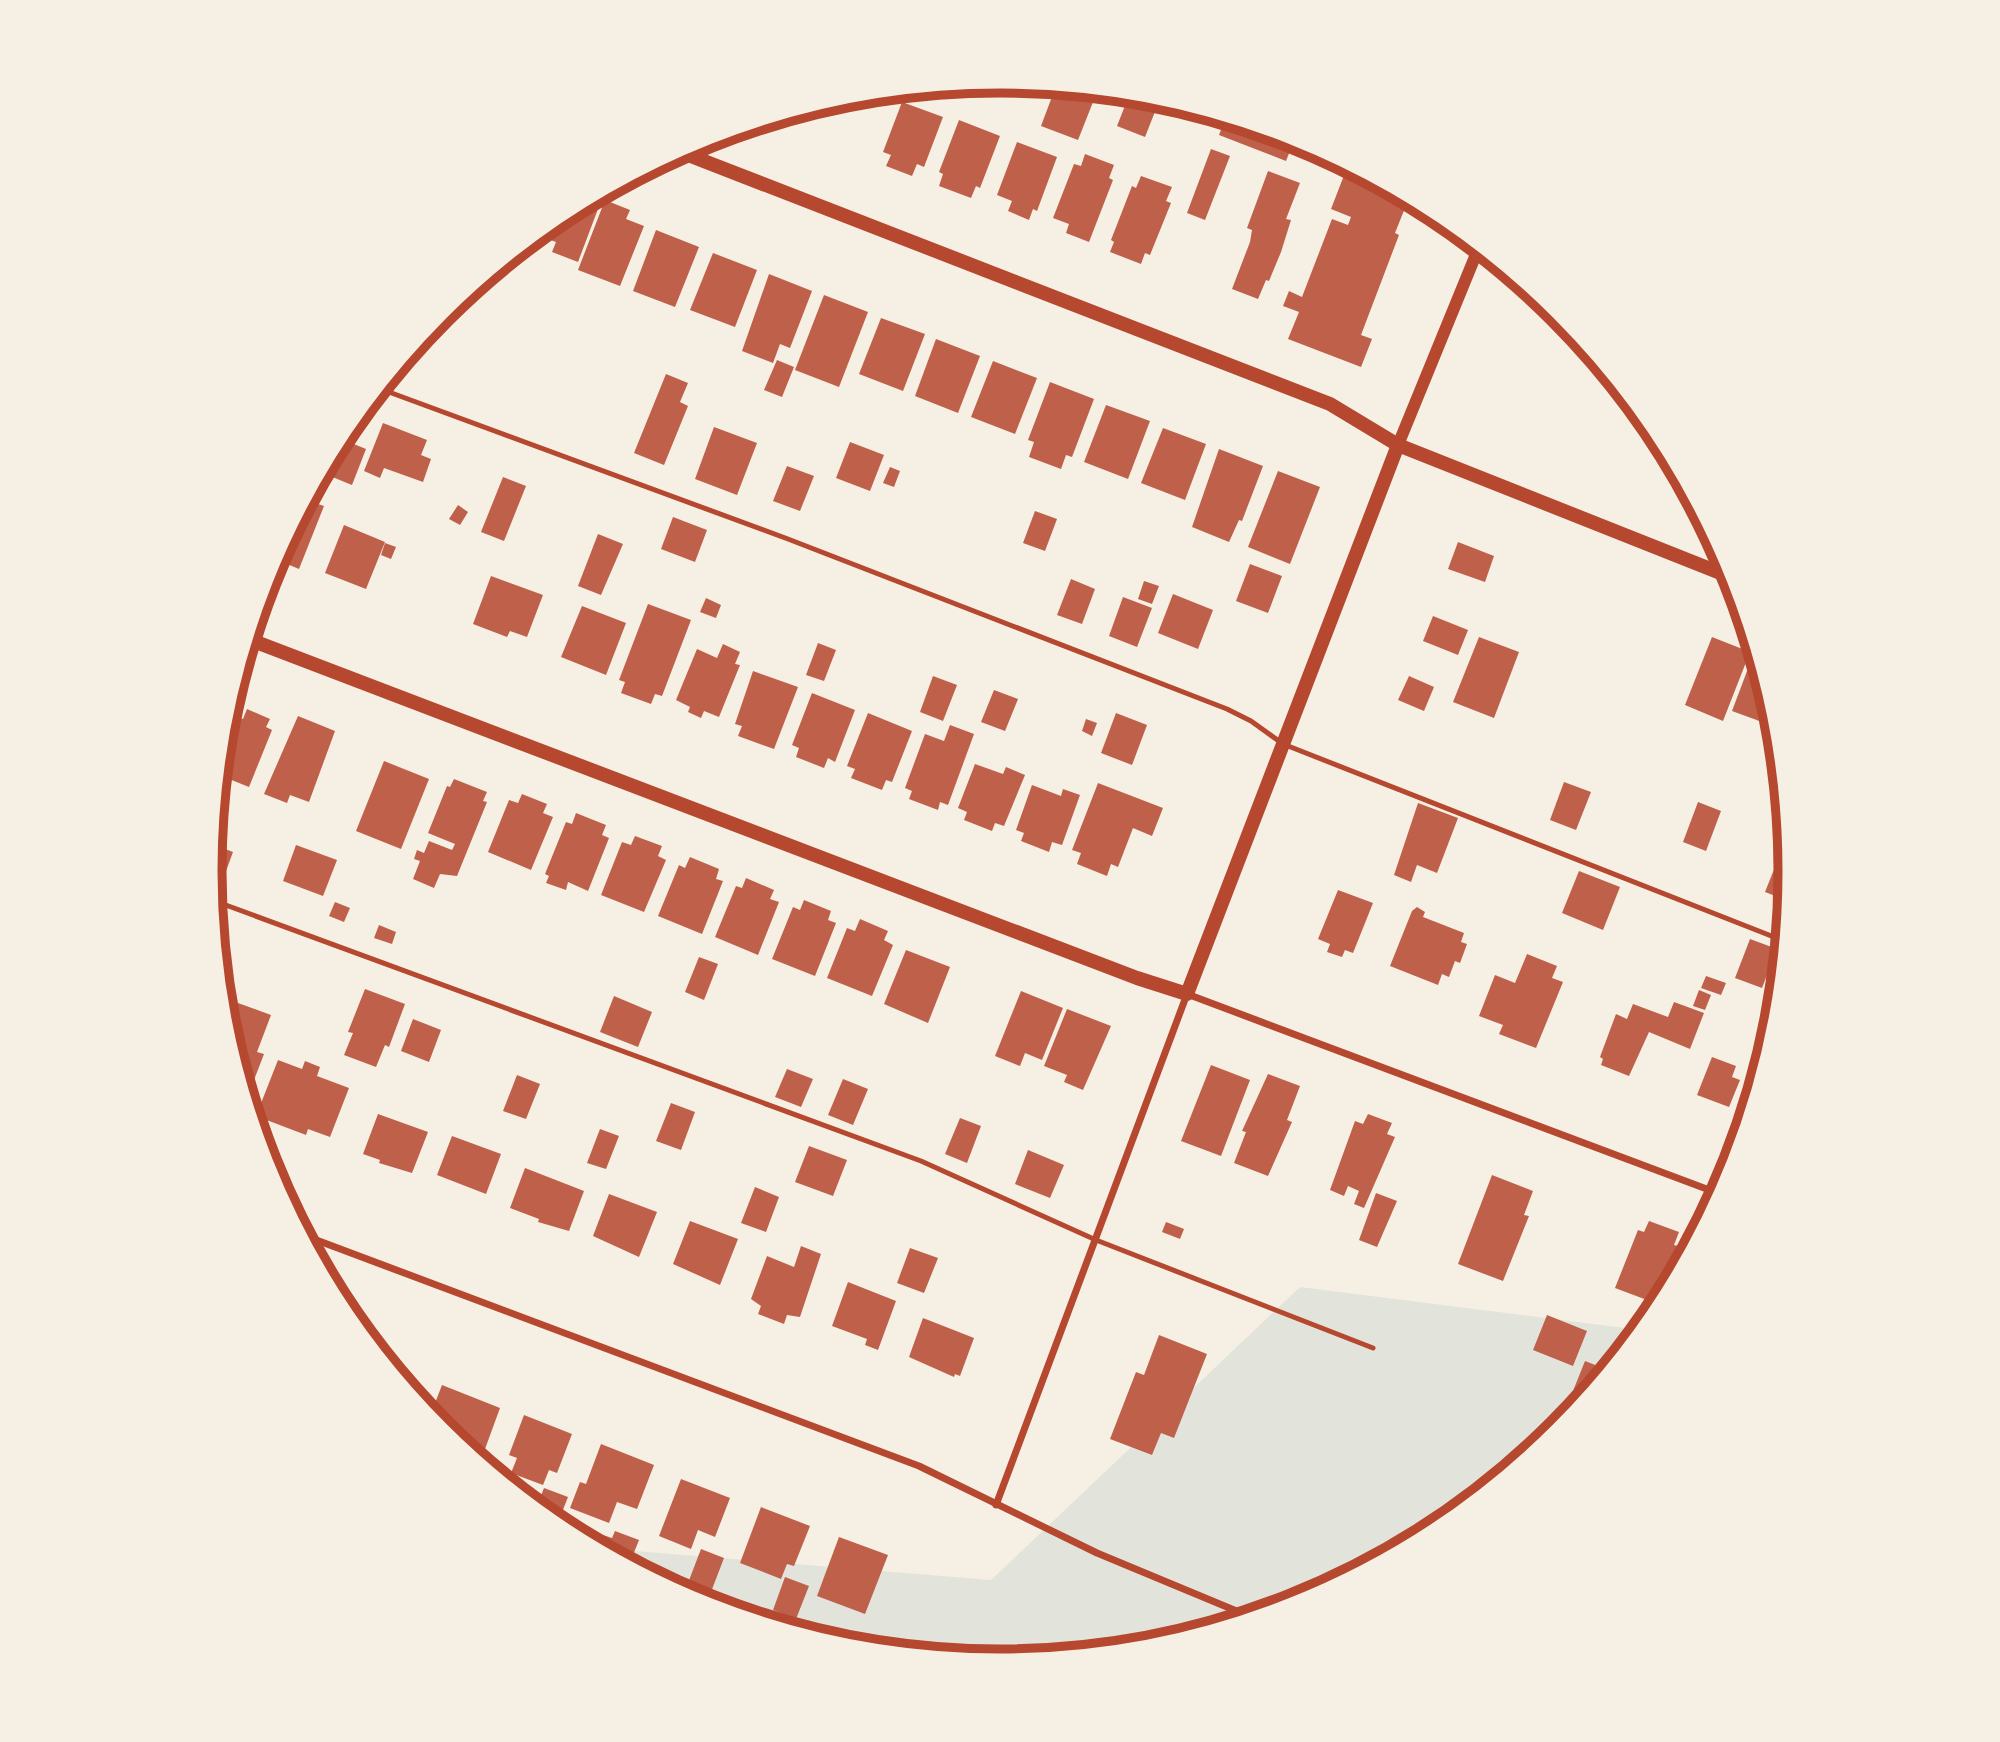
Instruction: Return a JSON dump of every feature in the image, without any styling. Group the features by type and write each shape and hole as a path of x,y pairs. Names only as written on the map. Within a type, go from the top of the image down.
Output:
{"main road":[{"path":"692,156 1330,404 1398,446 1719,572"},
{"path":"256,642 1124,974 1186,994 1398,446"}],"street":[{"path":"1398,446 1476,255"},
{"path":"996,1505 1186,994 1709,1190"},
{"path":"315,1240 919,1465 1110,1559 1238,1612"}],"lane":[{"path":"388,391 788,539 1227,709 1251,721 1283,744 1775,938"},
{"path":"223,904 921,1161 1096,1240 1374,1348"}],"shaded area":[{"path":"1300,1287 1629,1328 1585,1384 1550,1421 1513,1456 1432,1518 1389,1545 1298,1590 1201,1623 1152,1634 1051,1648 949,1648 898,1643 799,1623 750,1608 702,1590 620,1550 991,1580"}],"building":[{"path":"1053,94 1094,98 1078,140 1041,126"},
{"path":"902,102 943,117 924,167 917,164 912,176 886,166 891,155 883,152"},
{"path":"1126,103 1156,109 1145,137 1117,126"},
{"path":"959,120 1000,136 980,188 976,186 971,198 939,186 943,174 939,172"},
{"path":"1223,126 1291,149 1286,161 1219,135"},
{"path":"1017,142 1057,157 1037,211 1033,209 1029,220 1008,211 1012,201 997,195"},
{"path":"1211,149 1230,156 1205,220 1187,213"},
{"path":"1085,154 1114,165 1109,178 1113,180 1089,242 1066,233 1069,224 1053,218 1074,164 1081,166"},
{"path":"1268,171 1300,183 1286,219 1291,220 1281,252 1258,299 1232,289 1250,242 1252,230 1247,228"},
{"path":"1345,173 1405,207 1395,233 1399,235 1361,335 1372,339 1361,367 1288,339 1299,312 1283,306 1289,291 1302,297 1332,219 1348,225 1351,217 1331,209"},
{"path":"1141,176 1172,187 1166,201 1171,203 1150,255 1145,253 1141,264 1110,252 1114,242 1111,240 1132,186 1136,188"},
{"path":"605,201 630,210 626,219 644,226 620,286 578,270"},
{"path":"600,204 578,262 552,252 556,242 547,239"},
{"path":"656,230 699,247 675,307 633,291"},
{"path":"713,253 757,270 735,327 690,310"},
{"path":"769,274 812,291 790,348 780,344 773,363 742,351"},
{"path":"824,295 868,312 839,387 795,370"},
{"path":"881,318 925,334 903,391 859,374"},
{"path":"936,339 980,356 958,413 915,396"},
{"path":"416,357 410,371 406,369"},
{"path":"777,360 794,367 782,397 764,390"},
{"path":"993,361 1037,378 1015,434 971,417"},
{"path":"666,374 688,383 680,402 688,406 664,465 634,453"},
{"path":"1050,382 1094,399 1072,457 1066,455 1061,469 1029,457 1034,442 1028,440"},
{"path":"1106,405 1150,421 1128,479 1084,462"},
{"path":"383,423 427,440 421,455 431,459 423,482 384,468 380,478 364,471"},
{"path":"714,427 757,443 737,495 695,479"},
{"path":"1163,428 1206,444 1185,500 1141,483"},
{"path":"850,442 884,455 870,491 836,478"},
{"path":"351,443 366,449 352,485 330,476"},
{"path":"1219,449 1263,466 1242,521 1239,520 1229,542 1192,527"},
{"path":"787,466 814,476 800,511 773,501"},
{"path":"890,467 900,471 894,487 883,483"},
{"path":"1278,471 1320,487 1290,564 1248,547"},
{"path":"503,477 526,486 504,541 481,532"},
{"path":"315,503 324,506 299,569 285,563"},
{"path":"458,505 468,512 460,525 449,519"},
{"path":"1035,511 1057,519 1045,551 1023,543"},
{"path":"673,517 707,530 695,562 661,549"},
{"path":"344,525 385,542 366,589 325,573"},
{"path":"598,534 623,544 601,595 578,586"},
{"path":"1458,542 1494,556 1485,582 1448,569"},
{"path":"385,543 396,547 391,559 381,555"},
{"path":"1250,564 1282,576 1268,613 1236,601"},
{"path":"491,576 543,595 527,637 510,631 507,637 473,624"},
{"path":"1071,579 1095,589 1082,624 1057,615"},
{"path":"1144,581 1159,586 1152,604 1138,599"},
{"path":"1173,594 1213,610 1198,649 1158,633"},
{"path":"1123,597 1152,608 1137,647 1109,636"},
{"path":"706,598 721,605 716,618 700,612"},
{"path":"648,604 691,620 662,696 655,694 651,704 621,693 625,682 619,680"},
{"path":"582,606 626,623 606,675 561,657"},
{"path":"1433,616 1468,630 1458,655 1423,641"},
{"path":"1479,637 1519,652 1494,718 1453,702"},
{"path":"1712,637 1746,650 1748,657 1723,721 1685,705"},
{"path":"818,643 836,650 824,681 806,675"},
{"path":"723,644 740,652 735,664 740,665 719,717 704,711 701,718 688,712 690,707 676,700 697,649 717,658"},
{"path":"1750,663 1764,723 1732,711"},
{"path":"753,671 798,687 774,749 738,736 742,726 735,724"},
{"path":"933,676 957,685 943,721 920,712"},
{"path":"1409,676 1434,687 1424,711 1398,700"},
{"path":"994,690 1018,699 1005,731 981,722"},
{"path":"812,693 855,710 835,762 828,758 824,768 796,757 799,748 792,745"},
{"path":"247,709 270,719 266,727 272,730 249,787 227,778 237,717 243,719"},
{"path":"868,713 912,731 892,782 886,780 882,790 851,778 855,769 847,766"},
{"path":"1116,713 1147,725 1132,765 1101,753"},
{"path":"298,716 335,731 309,802 290,795 287,803 264,794"},
{"path":"1086,719 1097,723 1092,736 1082,731"},
{"path":"950,725 974,734 948,805 940,802 938,810 909,799 912,791 905,788 925,734 944,741"},
{"path":"384,761 429,779 401,849 356,831"},
{"path":"975,764 1003,774 1006,767 1025,775 1004,826 995,823 992,831 964,820 967,812 958,808"},
{"path":"454,779 487,792 483,801 487,802 457,876 440,874 434,888 413,879 420,861 414,859 417,850 424,853 429,841 452,850 455,844 428,833 447,786 450,787"},
{"path":"1564,782 1591,792 1576,830 1550,820"},
{"path":"1098,783 1163,808 1152,836 1133,828 1118,867 1111,864 1107,876 1077,864 1081,853 1072,850"},
{"path":"1032,785 1061,796 1063,789 1080,795 1062,845 1052,842 1049,852 1021,841 1024,833 1016,830"},
{"path":"522,794 547,804 543,813 553,817 531,870 488,852 509,800 518,803"},
{"path":"1698,802 1721,811 1706,851 1683,842"},
{"path":"1418,803 1458,818 1437,873 1417,865 1411,882 1394,875"},
{"path":"576,813 606,825 602,835 609,838 588,891 568,882 566,890 546,883 549,876 545,874 566,822 572,824"},
{"path":"635,836 662,846 658,856 666,860 644,912 601,895 622,842 631,845"},
{"path":"296,845 337,860 323,896 283,881"},
{"path":"222,848 233,852 222,882"},
{"path":"690,857 719,869 716,879 723,881 702,934 658,916 679,865 685,868"},
{"path":"1778,860 1777,897 1765,892"},
{"path":"1579,871 1620,887 1603,930 1562,913"},
{"path":"746,878 774,890 770,899 779,902 758,955 715,937 736,886 742,888"},
{"path":"1338,890 1373,903 1353,953 1345,950 1342,957 1327,952 1330,944 1318,939"},
{"path":"804,900 831,911 828,920 836,923 815,976 772,959 793,907 800,910"},
{"path":"335,902 350,908 344,922 329,916"},
{"path":"1417,907 1425,912 1423,917 1464,933 1461,942 1467,944 1460,963 1455,961 1449,977 1442,974 1438,985 1390,966 1412,911"},
{"path":"860,919 888,931 884,940 893,945 872,996 827,978 847,928 855,931"},
{"path":"379,925 396,932 392,944 374,938"},
{"path":"1750,939 1774,948 1762,988 1735,978"},
{"path":"906,950 950,967 928,1023 884,1004"},
{"path":"1527,954 1557,966 1552,978 1563,982 1536,1048 1499,1034 1503,1025 1479,1016 1495,975 1515,983"},
{"path":"699,957 718,964 704,1000 685,992"},
{"path":"1706,976 1726,983 1721,995 1701,988"},
{"path":"365,989 405,1004 389,1047 385,1045 376,1067 344,1055 353,1033 348,1032"},
{"path":"1699,990 1711,995 1705,1010 1693,1006"},
{"path":"1021,991 1063,1008 1042,1060 1025,1053 1020,1066 995,1056"},
{"path":"614,996 652,1012 638,1047 600,1032"},
{"path":"1674,1002 1704,1013 1690,1049 1649,1032 1629,1076 1601,1065 1603,1059 1600,1057 1616,1014 1627,1019 1633,1004 1668,1017"},
{"path":"238,1003 271,1015 257,1052 264,1054 252,1085 248,1072 235,1011"},
{"path":"1067,1009 1111,1026 1083,1090 1064,1082 1067,1075 1044,1066"},
{"path":"413,1019 441,1030 429,1062 401,1051"},
{"path":"1712,1057 1736,1066 1732,1077 1740,1080 1729,1107 1697,1095"},
{"path":"278,1060 302,1069 305,1061 320,1067 317,1076 349,1088 330,1137 308,1129 306,1135 262,1118 259,1108"},
{"path":"1211,1065 1250,1080 1221,1156 1181,1141"},
{"path":"787,1069 813,1079 801,1107 775,1097"},
{"path":"1268,1074 1300,1086 1287,1120 1292,1122 1268,1176 1234,1163 1246,1132 1242,1131"},
{"path":"517,1075 540,1084 526,1119 503,1111"},
{"path":"843,1079 868,1089 853,1125 828,1115"},
{"path":"671,1103 695,1112 681,1150 656,1141"},
{"path":"378,1114 428,1132 412,1173 379,1163 380,1160 363,1154"},
{"path":"1368,1114 1392,1123 1387,1134 1395,1137 1364,1208 1354,1204 1359,1191 1348,1186 1344,1196 1330,1190 1355,1121 1363,1124"},
{"path":"960,1118 981,1126 967,1163 945,1154"},
{"path":"600,1129 619,1136 606,1169 587,1163"},
{"path":"452,1136 501,1154 486,1194 437,1175"},
{"path":"809,1146 847,1160 833,1196 795,1182"},
{"path":"1028,1150 1064,1165 1050,1198 1015,1184"},
{"path":"525,1168 584,1191 569,1231 538,1222 539,1219 510,1208"},
{"path":"1492,1175 1533,1191 1524,1215 1529,1216 1503,1281 1458,1264"},
{"path":"755,1187 779,1197 766,1232 741,1223"},
{"path":"1376,1193 1397,1201 1377,1247 1359,1240"},
{"path":"609,1194 657,1212 639,1257 593,1236"},
{"path":"690,1221 738,1239 720,1285 673,1264"},
{"path":"1649,1221 1679,1232 1674,1245 1678,1246 1669,1267 1649,1301 1615,1288 1638,1230 1644,1232"},
{"path":"1166,1222 1184,1229 1180,1239 1162,1232"},
{"path":"801,1246 821,1254 800,1317 787,1315 784,1324 758,1314 761,1306 751,1299 767,1256 794,1267"},
{"path":"910,1248 938,1258 924,1293 897,1283"},
{"path":"848,1282 896,1301 878,1350 865,1345 867,1339 832,1326"},
{"path":"1547,1315 1587,1331 1573,1366 1533,1350"},
{"path":"923,1318 974,1338 960,1376 955,1374 954,1377 909,1357"},
{"path":"1159,1335 1207,1354 1174,1438 1161,1433 1152,1455 1110,1439 1136,1372 1144,1375"},
{"path":"1585,1361 1599,1367 1573,1397 1571,1396"},
{"path":"442,1385 500,1408 485,1449 476,1446 434,1405"},
{"path":"524,1415 572,1434 557,1473 549,1470 543,1485 511,1473 517,1458 509,1455"},
{"path":"601,1444 654,1465 637,1509 617,1502 609,1523 570,1508 580,1482 586,1484"},
{"path":"681,1479 730,1498 715,1537 698,1530 691,1549 659,1536"},
{"path":"544,1488 568,1497 562,1513 540,1498"},
{"path":"761,1507 810,1526 794,1566 787,1564 781,1579 740,1563"},
{"path":"615,1531 639,1540 632,1556 596,1536 597,1533 612,1538"},
{"path":"839,1537 888,1555 865,1614 817,1596"},
{"path":"701,1549 724,1558 711,1592 688,1583"},
{"path":"785,1577 809,1586 796,1619 773,1610"}]}
